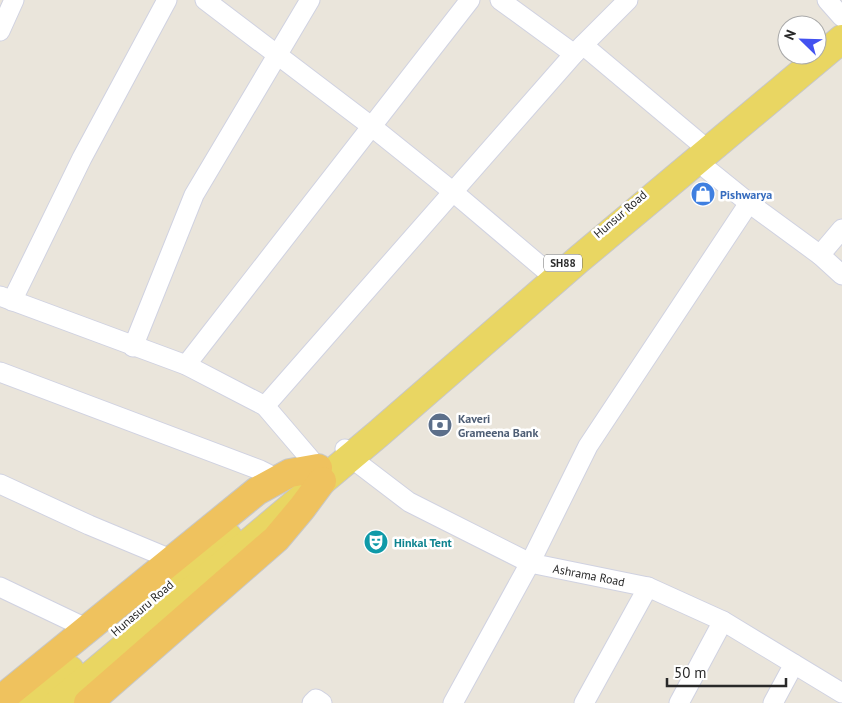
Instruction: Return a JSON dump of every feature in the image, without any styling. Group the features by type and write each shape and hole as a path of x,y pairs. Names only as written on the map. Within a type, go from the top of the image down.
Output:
{"highway":[{"path":"0,700 257,491 284,476 320,474"},
{"path":"88,703 276,539 302,508 320,474"}],"main road":[{"path":"827,37 842,24"},
{"path":"261,522 564,272 699,152 842,39"},
{"name":"Hunsur Road","path":"347,452 550,274 699,152 794,65"},
{"name":"Hunasuru Road","path":"31,703 197,561 261,522"},
{"name":"Hunasuru Road","path":"58,703 261,522"}],"street":[{"path":"0,31 14,0"},
{"path":"167,0 6,298 133,347 186,365 265,406 320,474"},
{"path":"204,0 371,126 452,191 550,274"},
{"path":"133,347 194,195 310,0"},
{"path":"186,365 470,0"},
{"path":"500,0 579,49 699,152 749,203 820,255 842,275"},
{"path":"265,406 452,191 579,49 628,0"},
{"path":"827,0 842,18"},
{"path":"453,703 530,563 588,446 749,203"},
{"path":"820,255 842,229"},
{"path":"0,372 260,470 284,476"},
{"name":"Ashrama Road","path":"347,452 409,502 530,563 648,586 723,621 842,693"},
{"path":"0,484 173,560"},
{"path":"584,703 648,586"},
{"path":"0,587 88,629"},
{"path":"679,703 723,621"},
{"path":"773,703 794,664"},
{"path":"312,703 316,699 322,703"}],"place":[{"name":"Pishwarya","path":"703,194"},
{"name":"Kaveri Grameena Bank","path":"440,425"},
{"name":"Hinkal Tent","path":"376,542"}]}
